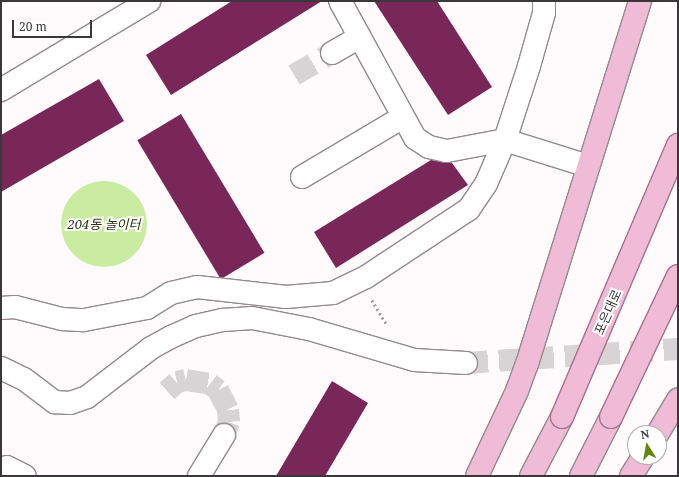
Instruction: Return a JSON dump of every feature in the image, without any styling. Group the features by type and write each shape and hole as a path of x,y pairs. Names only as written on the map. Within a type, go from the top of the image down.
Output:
{"main road":[{"path":"477,476 517,391 527,364 640,1"},
{"name":"포은대로","path":"531,476 562,417 678,145"},
{"path":"581,476 611,417 678,276"},
{"path":"663,425 678,400"},
{"path":"631,476 638,465"}],"street":[{"path":"1,90 149,1"},
{"path":"340,1 415,138 429,147 447,151 505,140 588,166"},
{"path":"1,308 15,307 62,319 84,320 147,308 171,293 197,287 286,297 333,293 366,277 469,209 486,184 505,140 540,28 544,1"},
{"path":"332,53 360,38"},
{"path":"302,177 403,116"},
{"path":"1,368 24,379 55,402 70,403 87,397 151,348 171,337 196,326 223,320 252,318 302,328 414,360 466,363"},
{"path":"199,476 224,435"},
{"path":"2,476 8,466 25,476"}],"green space":[{"name":"204동 놀이터","path":"104,181 120,184 128,188 140,200 144,208 147,224 144,240 140,248 128,260 120,264 104,267 88,264 80,260 68,248 64,240 61,224 64,208 68,200 80,188 88,184"}],"building":[{"path":"232,1 322,1 171,95 146,55"},
{"path":"374,1 437,1 492,87 448,115"},
{"path":"99,79 124,121 1,192 1,135"},
{"path":"181,114 264,253 221,279 137,140"},
{"path":"431,160 452,163 468,185 336,268 314,232"},
{"path":"332,381 368,403 325,476 276,476"}],"tunnel":[{"path":"294,75 332,53"},
{"path":"466,363 678,349"},
{"path":"167,391 177,382 186,380 210,384 218,390 228,410 229,422 224,435"}]}
